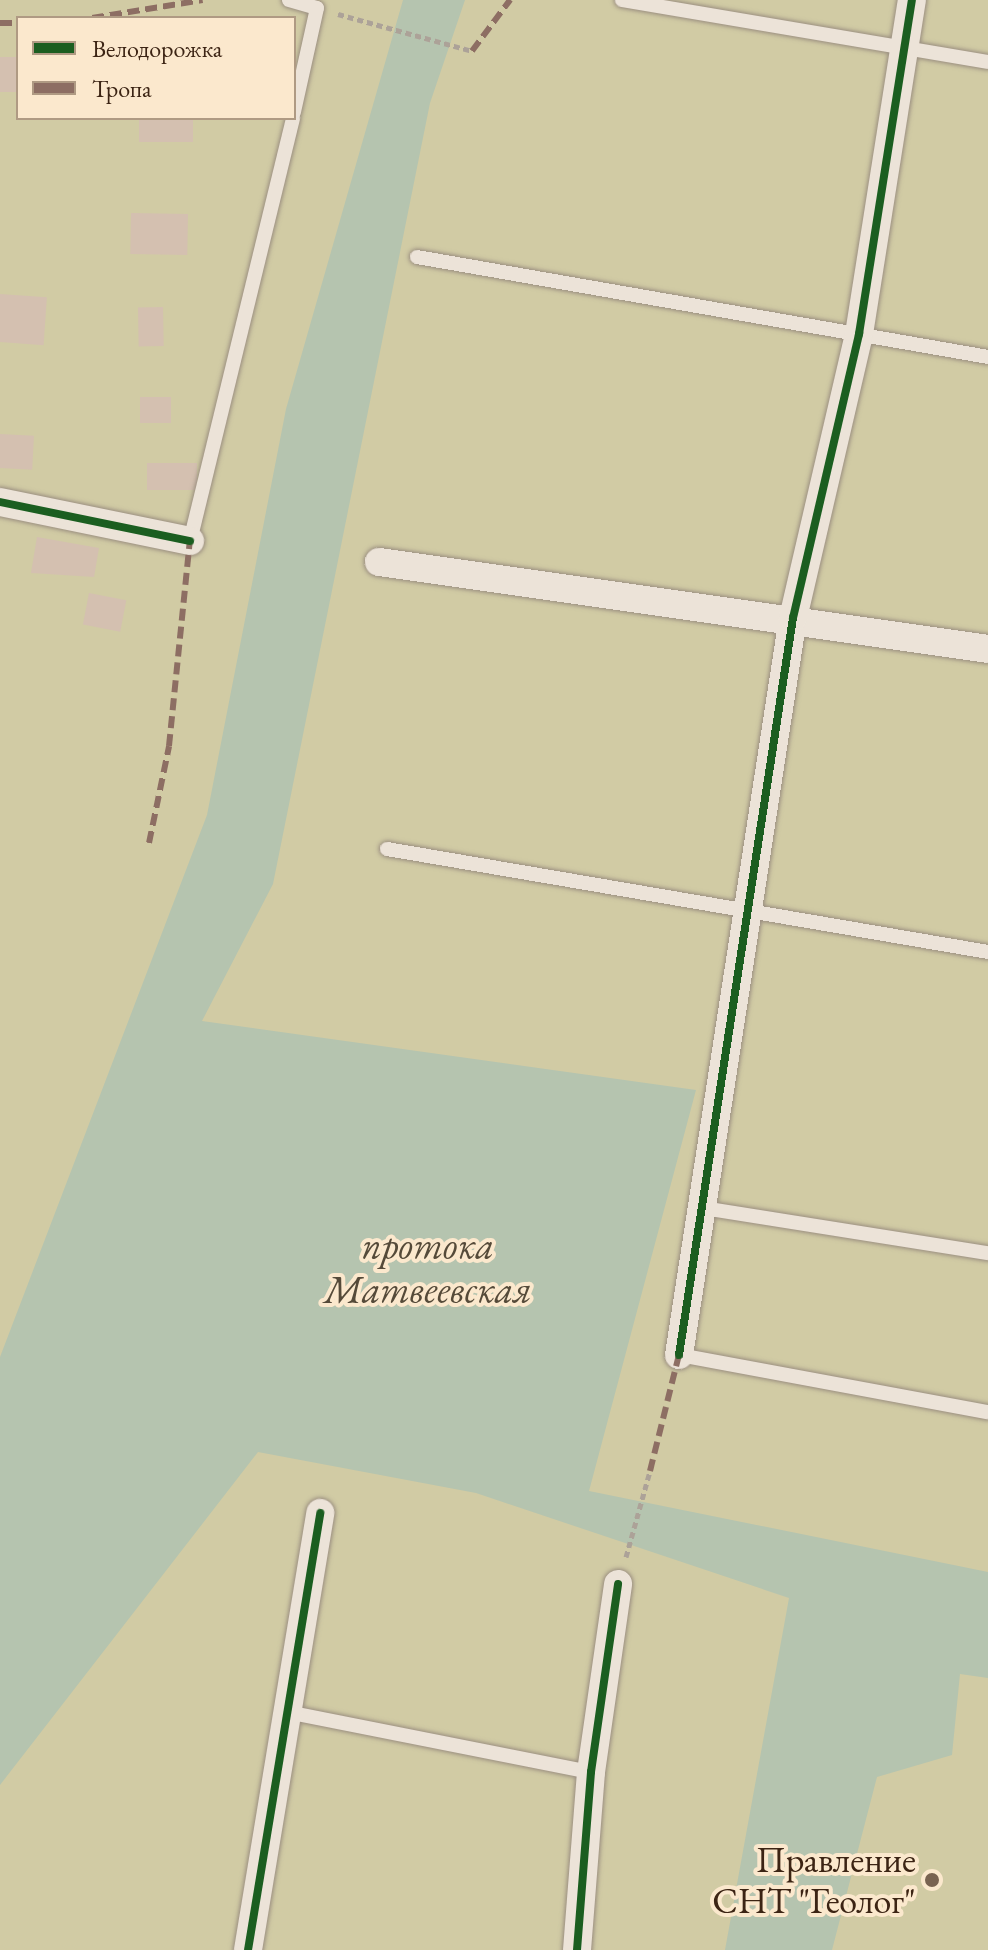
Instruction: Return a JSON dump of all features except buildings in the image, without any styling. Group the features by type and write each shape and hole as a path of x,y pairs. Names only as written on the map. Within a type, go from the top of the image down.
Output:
{"street":[{"path":"679,1355 751,908 793,618 859,334 912,0"},
{"path":"0,502 190,541"},
{"path":"379,562 793,618 988,649"},
{"path":"248,1950 292,1713 320,1513"},
{"path":"577,1950 591,1772 618,1584"}],"lane":[{"path":"289,0 318,4 296,103"},
{"path":"622,0 988,62"},
{"path":"190,541 293,120"},
{"path":"417,257 988,357"},
{"path":"387,849 751,908 988,952"},
{"path":"703,1208 988,1253"},
{"path":"679,1355 988,1412"},
{"path":"292,1713 591,1772"}],"path":[{"path":"318,4 472,51"},
{"path":"618,1584 650,1471"}],"shaded area":[{"path":"0,0 988,0 988,1950 0,1950"}],"water":[{"name":"протока Матвеевская","path":"403,0 465,0 430,103 273,884 202,1021 696,1090 589,1491 988,1572 988,1678 960,1674 952,1755 877,1777 832,1950 725,1950 789,1598 476,1493 258,1452 0,1785 0,1357 207,815 286,409"}],"marked path":[{"path":"104,16 203,0"},
{"path":"472,51 510,0"},
{"path":"0,23 16,23"},
{"path":"149,843 169,746 190,541"},
{"path":"650,1471 679,1355"}],"cycle path":[{"path":"679,1355 793,618 859,334 912,0"},
{"path":"0,502 190,541"},
{"path":"248,1950 320,1513"},
{"path":"577,1950 591,1772 618,1584"}],"place":[{"name":"Правление СНТ \"Геолог\"","path":"932,1880"}]}
